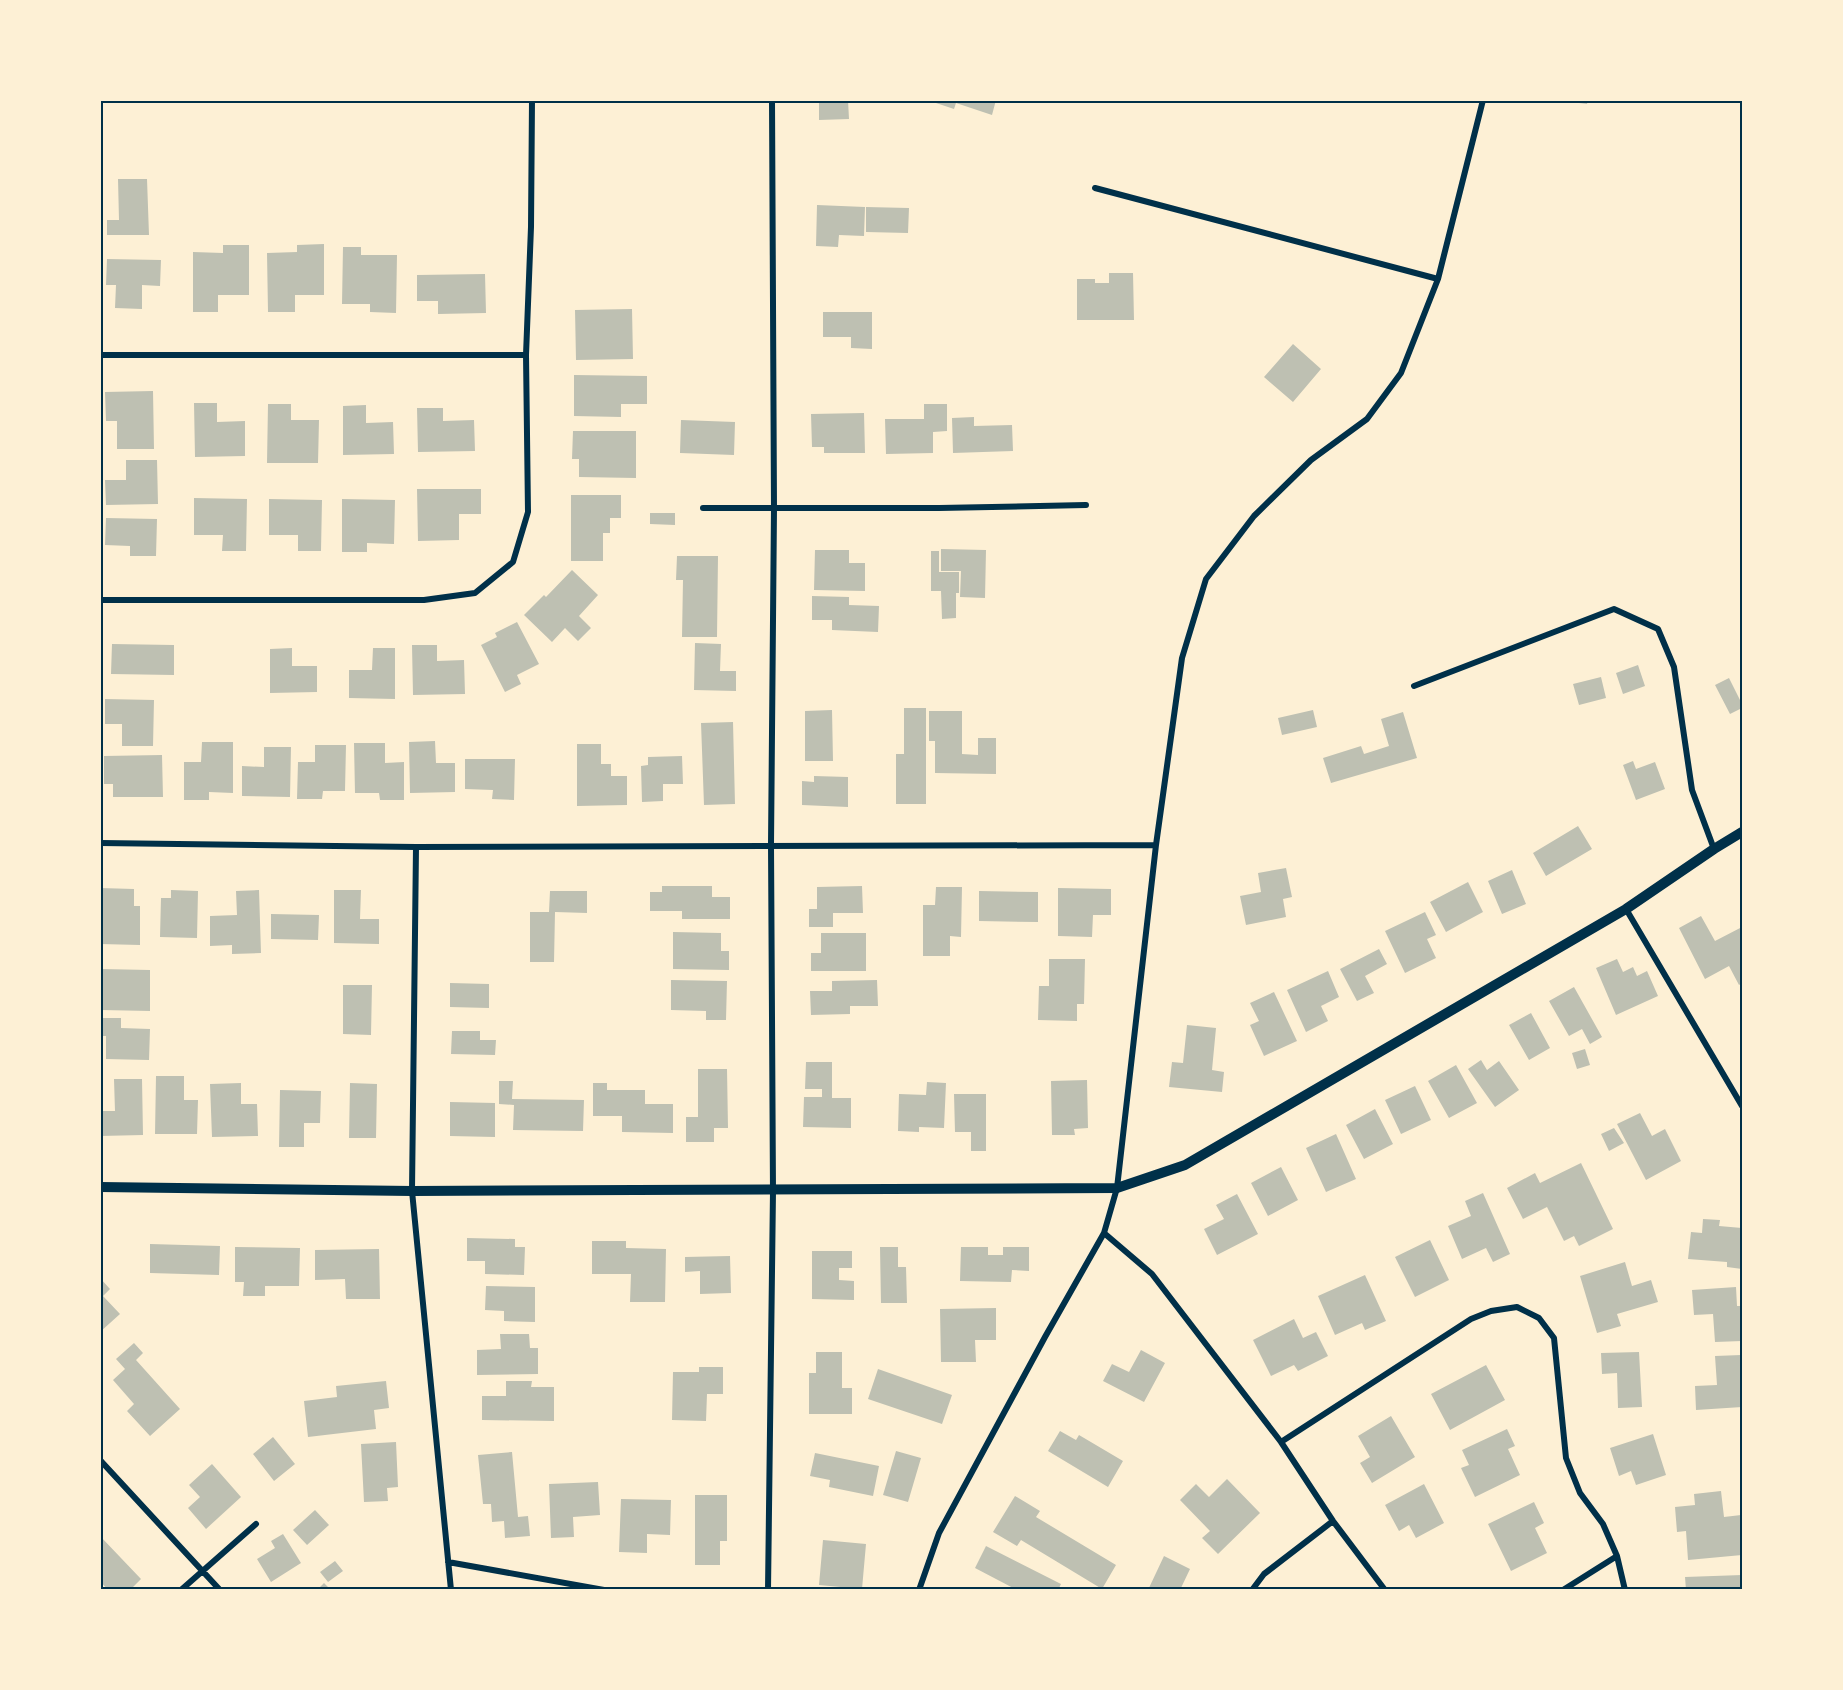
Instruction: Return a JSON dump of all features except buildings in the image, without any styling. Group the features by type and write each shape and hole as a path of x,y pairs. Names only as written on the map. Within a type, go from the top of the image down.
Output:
{"street":[{"path":"100,600 424,600 475,593 513,562 528,512 526,355 531,227 532,100"},
{"path":"768,1590 773,1191 772,100"},
{"path":"919,1590 939,1533 1104,1233 1117,1188 1156,845 1182,658 1206,579 1254,516 1311,460 1367,419 1401,373 1438,279 1483,100"},
{"path":"1095,188 1438,279"},
{"path":"100,355 526,355"},
{"path":"703,508 939,508 1086,505"},
{"path":"1414,686 1614,609 1658,629 1674,667 1692,790 1714,849"},
{"path":"100,1187 412,1191 1117,1188 1185,1165 1626,909 1743,832"},
{"path":"100,843 416,847 1156,845"},
{"path":"416,847 412,1191 451,1590"},
{"path":"1626,909 1743,1106"},
{"path":"1104,1233 1152,1274 1281,1442 1333,1521 1385,1590"},
{"path":"1281,1442 1472,1319 1491,1311 1516,1307 1539,1318 1554,1338 1566,1458 1580,1493 1603,1524 1617,1556 1625,1590"},
{"path":"100,1460 220,1590"},
{"path":"1252,1590 1264,1574 1333,1521"},
{"path":"181,1590 256,1524"},
{"path":"1563,1590 1617,1556"},
{"path":"448,1562 604,1590"}]}
